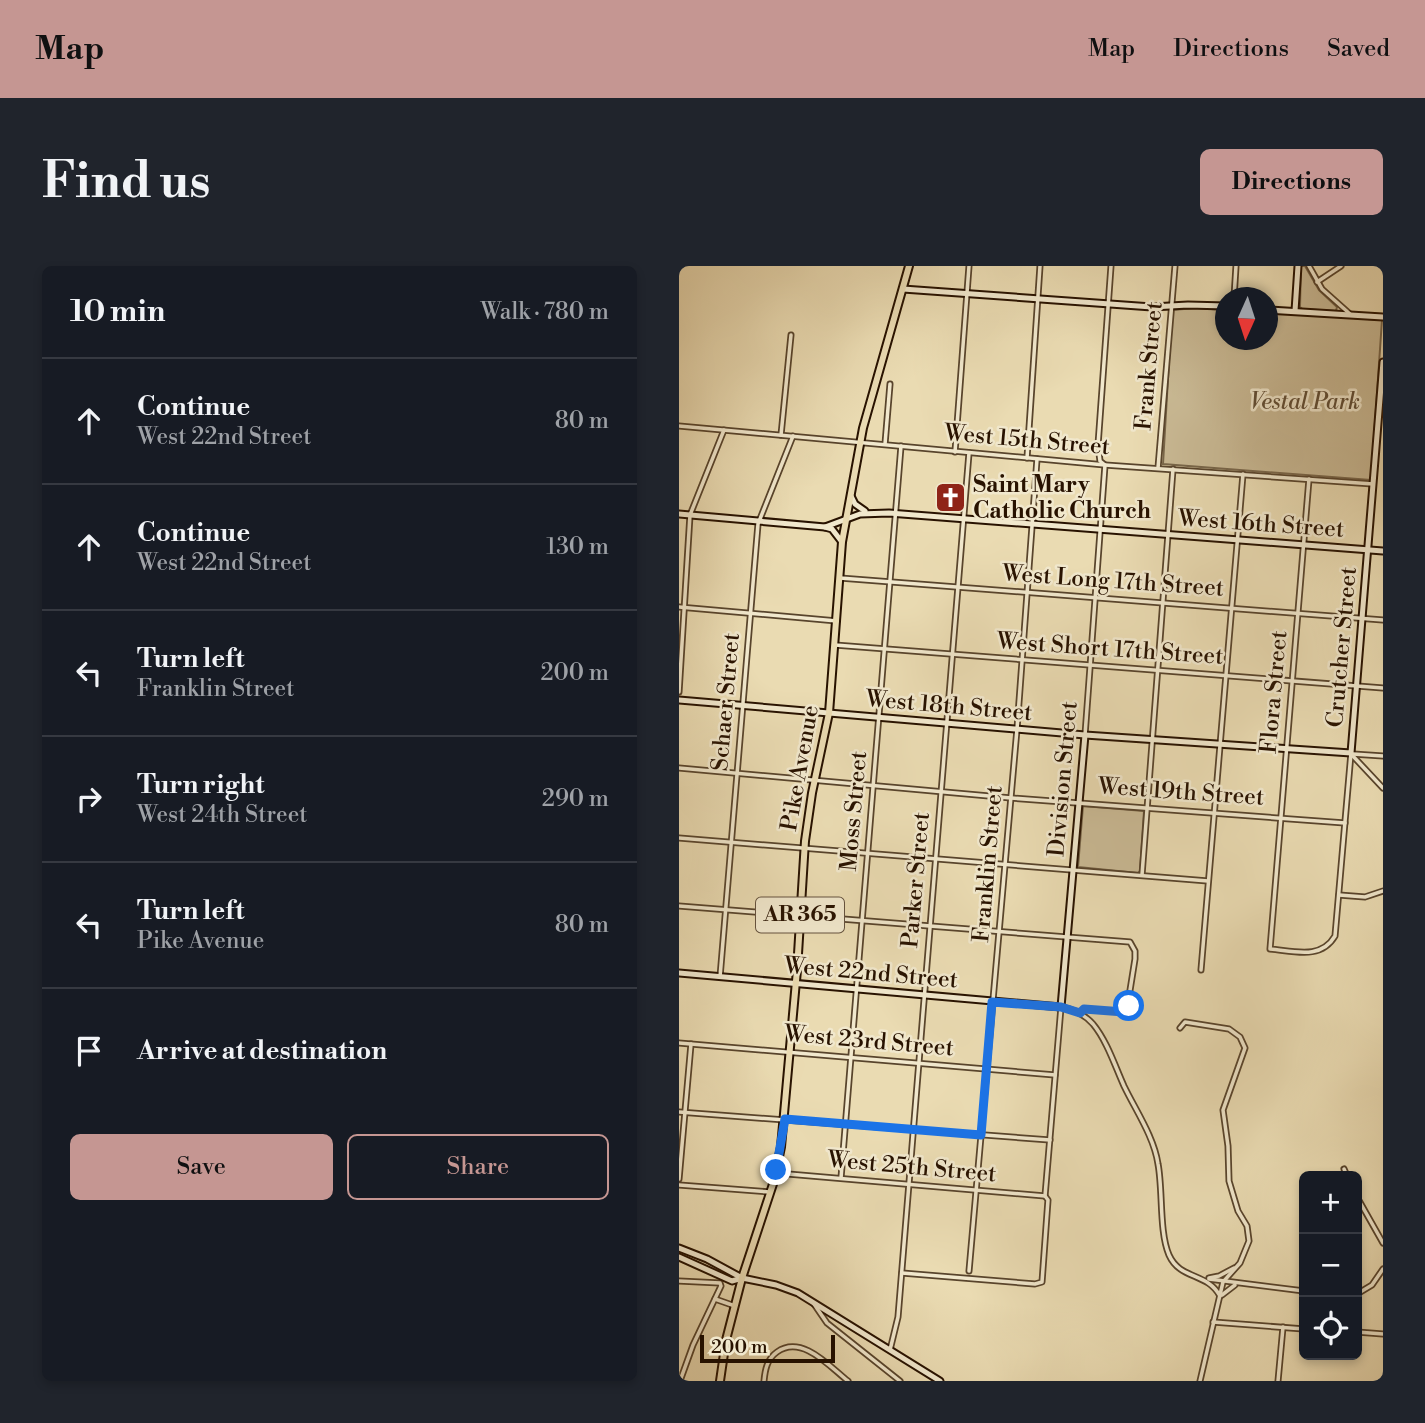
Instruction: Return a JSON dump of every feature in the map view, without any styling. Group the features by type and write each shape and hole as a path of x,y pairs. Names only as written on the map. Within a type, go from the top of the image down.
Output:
{"main road":[{"name":"Pike Avenue","path":"742,1278 776,1170 785,1119 805,848 814,781 829,713 842,542 860,441 909,266"},
{"name":"AR 365","path":"720,1381 726,1340 742,1278"}],"street":[{"path":"955,452 969,266"},
{"path":"1027,458 1040,266"},
{"name":"Division Street","path":"901,1273 1028,1284 1039,1284 1042,1280 1048,1200 1045,1196 1105,465 1100,461 1098,445 1111,266"},
{"name":"Frank Street","path":"1158,468 1175,266"},
{"path":"1235,287 1236,266"},
{"path":"1295,312 1298,266"},
{"path":"1308,266 1329,296 1350,314"},
{"path":"1317,282 1341,266"},
{"path":"903,289 1108,304 1215,306"},
{"path":"1278,311 1383,317"},
{"path":"781,435 791,335"},
{"name":"Crutcher Street","path":"1336,934 1383,362"},
{"path":"884,444 890,384"},
{"name":"West 15th Street","path":"679,426 1105,465 1373,484"},
{"path":"679,692 682,608 690,515 724,430"},
{"name":"Schaer Street","path":"720,977 759,521 793,436"},
{"name":"Moss Street","path":"841,1178 901,446"},
{"name":"Parker Street","path":"890,1350 897,1330 969,453"},
{"name":"Franklin Street","path":"969,1271 1017,729 1037,458"},
{"path":"1142,876 1173,469"},
{"path":"1201,970 1243,474"},
{"name":"Flora Street","path":"1309,479 1270,949 1311,953 1332,942 1336,934"},
{"path":"850,494 859,508 868,512"},
{"name":"West 16th Street","path":"679,514 825,527 868,512 1383,551"},
{"path":"825,527 832,529 842,542"},
{"name":"West Long 17th Street","path":"840,578 1383,620"},
{"path":"682,608 837,621"},
{"name":"West Short 17th Street","path":"835,645 1383,688"},
{"name":"West 18th Street","path":"679,700 1017,729 1383,756"},
{"path":"1351,753 1383,788"},
{"name":"West 19th Street","path":"679,768 1011,798 1345,823"},
{"path":"679,838 1209,881"},
{"path":"1339,895 1365,897 1383,891"},
{"path":"679,906 1130,942 1134,948 1135,959 1129,1003 1124,1012 1084,1009 1080,1013"},
{"name":"West 22nd Street","path":"679,974 1061,1007"},
{"path":"1061,1007 1080,1013 1099,1032 1153,1147 1158,1161 1165,1239 1169,1255 1178,1268 1185,1273 1223,1282 1299,1290"},
{"path":"1180,1028 1185,1022 1229,1029 1240,1037 1244,1044 1242,1061 1223,1110 1229,1146 1229,1181 1249,1233 1247,1250 1238,1266 1223,1282 1199,1381"},
{"name":"West 23rd Street","path":"679,1043 1055,1075"},
{"path":"691,1044 679,1182 770,1192"},
{"path":"679,1112 1050,1140"},
{"name":"West 25th Street","path":"776,1170 789,1174 1045,1196"},
{"path":"1362,1206 1383,1242"},
{"path":"679,1248 707,1259 742,1278 784,1287 813,1302 940,1381"},
{"path":"679,1257 732,1281 742,1278"},
{"path":"1203,1278 1219,1276 1238,1266"},
{"path":"1362,1291 1372,1285 1383,1269"},
{"path":"1203,1278 1214,1285 1220,1296"},
{"path":"679,1281 721,1284 680,1381"},
{"path":"1220,1296 1237,1284"},
{"path":"715,1299 735,1306"},
{"path":"813,1302 827,1323 900,1381"},
{"path":"1213,1322 1299,1329"},
{"path":"1283,1327 1278,1381 1284,1381"},
{"path":"1362,1332 1383,1334"},
{"path":"764,1381 765,1368 772,1356 779,1350 793,1346 807,1350 848,1381"}],"green space":[{"path":"1301,266 1305,266 1319,290 1337,307 1336,311 1300,307"},
{"name":"Vestal Park","path":"1215,309 1215,350 1278,350 1278,313 1382,320 1371,480 1163,464 1172,310"},
{"path":"1083,806 1144,811 1138,873 1078,867"}],"place":[{"name":"Saint Mary Catholic Church","path":"950,498"}],"route":[{"path":"776,1170 785,1119 981,1135 992,1002 1061,1007 1080,1013 1084,1009 1124,1012 1129,1006"}]}
